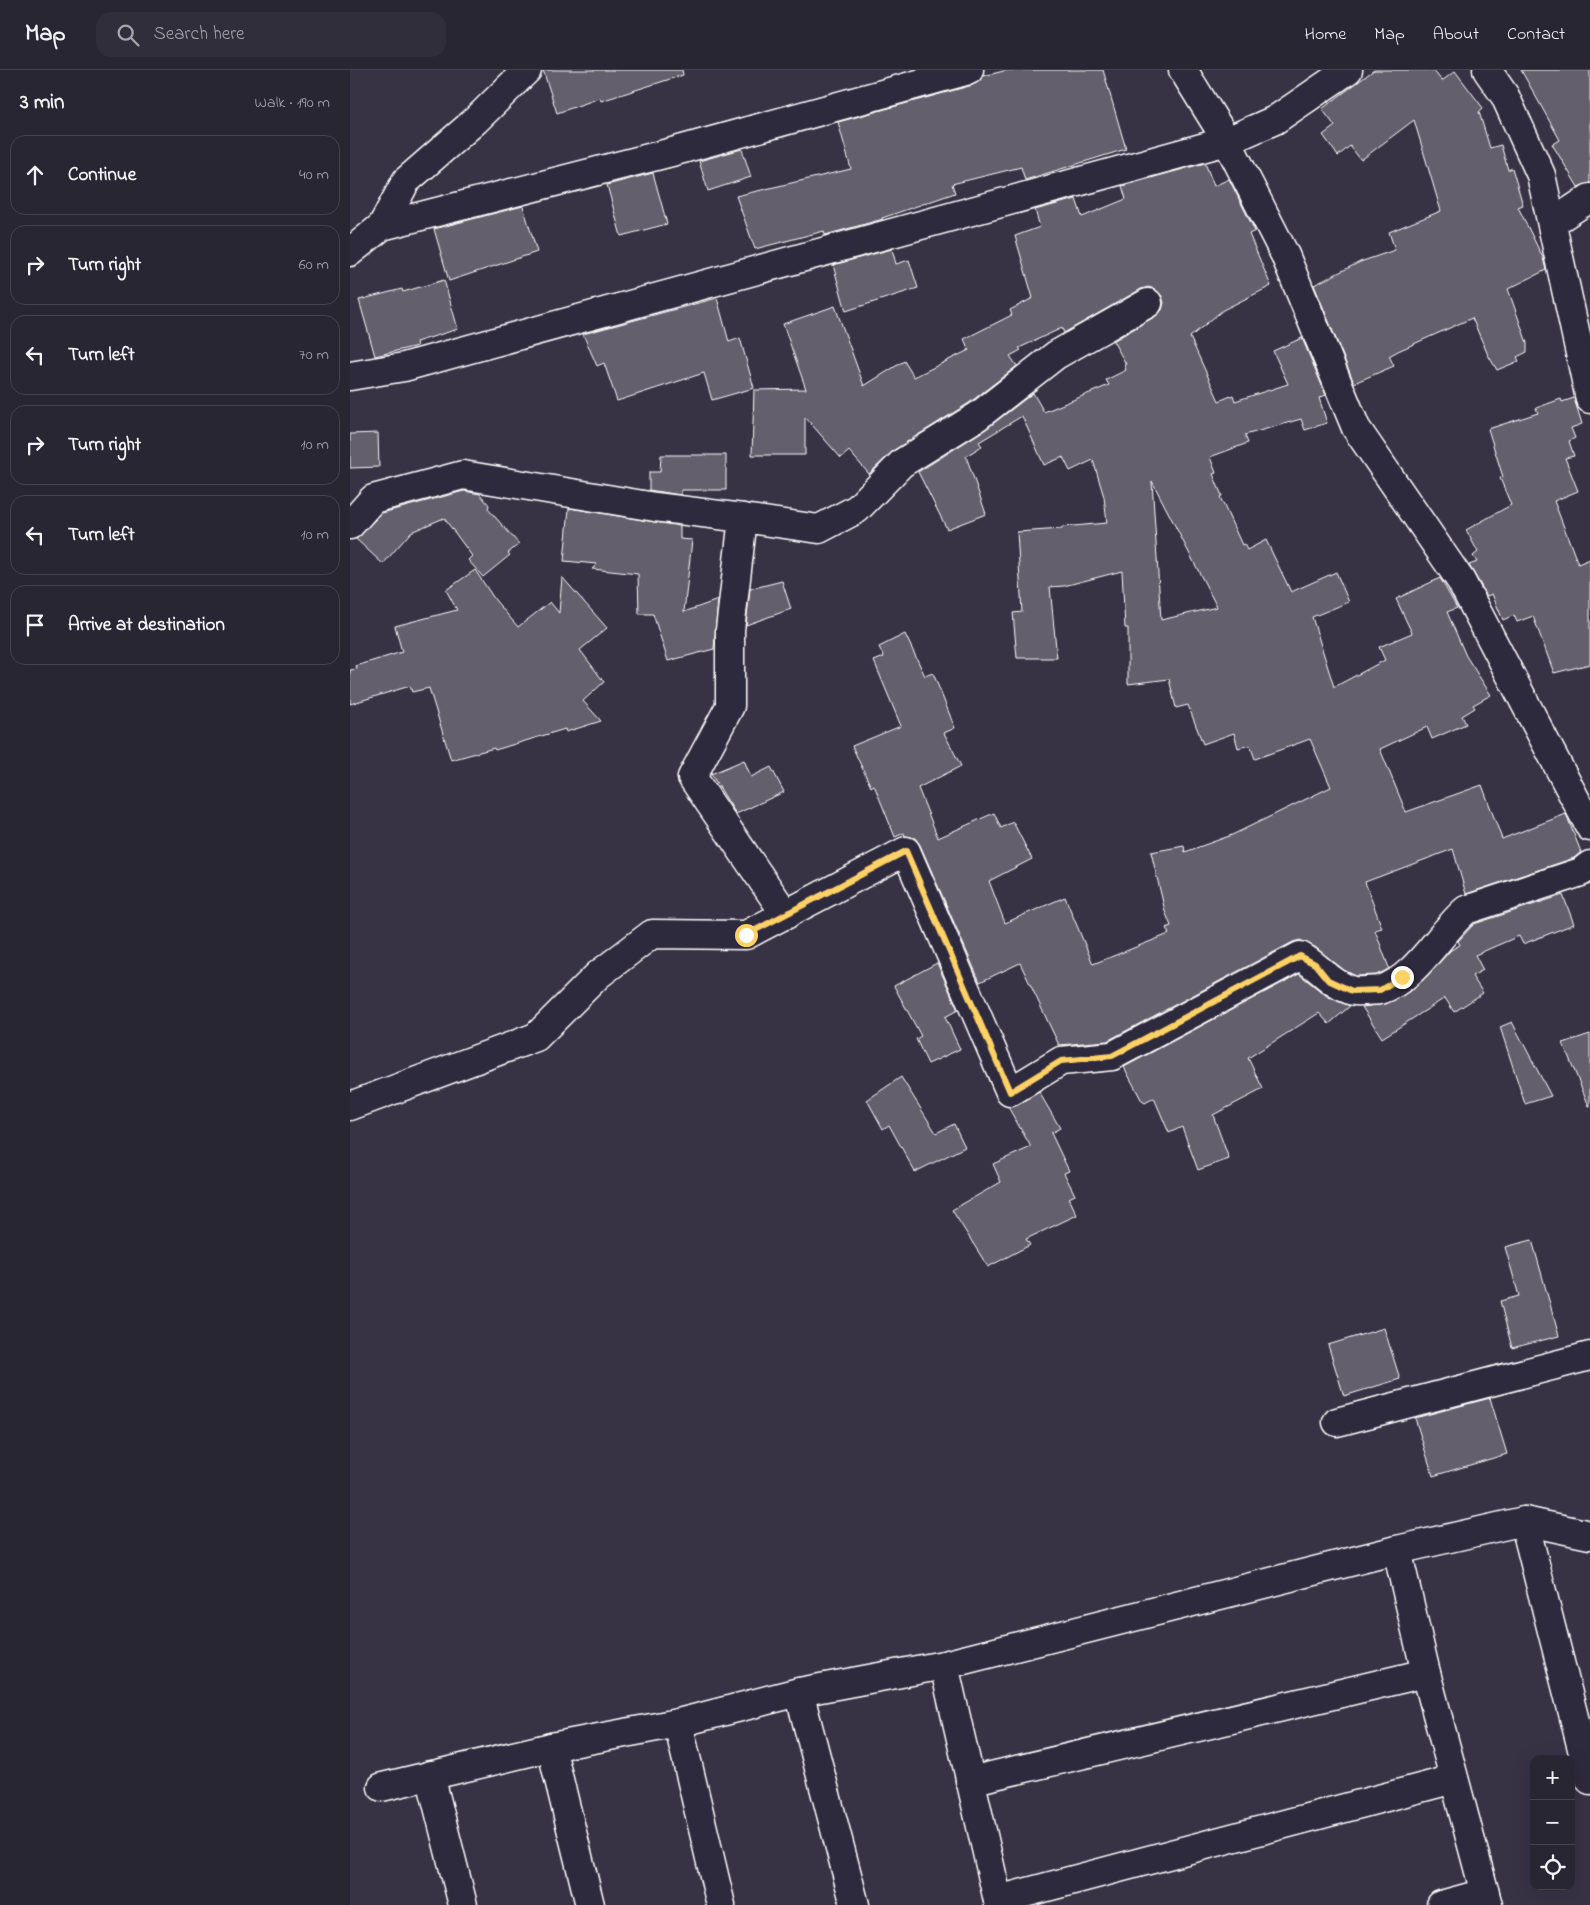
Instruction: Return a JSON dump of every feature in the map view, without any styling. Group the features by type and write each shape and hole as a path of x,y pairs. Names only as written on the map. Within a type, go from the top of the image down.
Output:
{"street":[{"path":"350,252 382,226 406,181 475,121 526,70"},
{"path":"382,226 672,152 969,70"},
{"path":"1183,70 1227,141 1285,255 1356,428 1461,581 1590,827"},
{"path":"350,376 404,368 1227,141 1276,120 1348,70"},
{"path":"1487,70 1505,96 1541,175 1590,399"},
{"path":"1552,224 1590,198"},
{"path":"350,525 372,499 463,476 655,507 819,529 857,510 902,463 978,416 1056,355 1148,304"},
{"path":"743,518 730,630 730,706 692,777 786,914"},
{"path":"350,1106 536,1037 598,975 652,934 746,935 906,851 1010,1092 1061,1061 1112,1056 1300,956 1315,964 1328,980 1352,991 1380,990 1402,977 1436,946 1455,920 1466,910 1581,872 1590,865"},
{"path":"1337,1422 1590,1356"},
{"path":"1524,1521 1590,1780"},
{"path":"382,1787 551,1747 678,1723 799,1692 944,1665 1397,1550 1524,1521 1590,1535"},
{"path":"1397,1550 1426,1673 1486,1899 1441,1905"},
{"path":"944,1665 998,1902 1454,1779"},
{"path":"970,1781 1426,1673"},
{"path":"799,1692 855,1905"},
{"path":"678,1723 721,1905"},
{"path":"551,1747 590,1905"},
{"path":"430,1775 463,1905"}],"building":[{"path":"543,70 682,70 683,75 601,101 600,98 557,113"},
{"path":"1008,70 1103,70 1126,149 1025,180 1021,167 952,184 955,193 883,219 825,235 824,231 755,249 736,196 851,169 838,122 973,85 983,76"},
{"path":"1374,70 1433,70 1442,81 1455,71 1483,108 1479,112 1490,148 1501,145 1508,170 1512,168 1523,205 1518,207 1543,258 1546,270 1508,289 1527,343 1527,352 1517,357 1519,361 1497,370 1488,355 1472,318 1398,351 1389,356 1394,366 1354,383 1314,285 1360,262 1395,250 1389,232 1441,211 1414,120 1361,160 1350,146 1338,156 1323,135 1335,126 1322,109"},
{"path":"1521,70 1590,70 1590,183 1578,187 1552,144 1560,140"},
{"path":"742,149 751,177 708,191 699,161"},
{"path":"1205,163 1214,186 1229,179 1255,231 1249,234 1271,286 1223,310 1190,337 1219,401 1233,395 1235,401 1288,384 1273,351 1302,338 1326,395 1319,398 1327,423 1305,430 1301,419 1245,435 1248,443 1210,457 1216,473 1213,474 1222,496 1220,497 1242,545 1244,544 1247,550 1266,540 1291,592 1336,572 1349,602 1312,617 1334,687 1385,660 1379,647 1412,633 1396,599 1440,578 1457,608 1447,612 1466,656 1491,695 1473,705 1475,708 1462,716 1466,724 1432,739 1427,727 1380,749 1406,812 1482,785 1502,839 1566,814 1581,852 1574,858 1466,894 1453,849 1365,882 1382,928 1375,930 1389,968 1385,971 1376,975 1356,976 1344,970 1315,947 1300,940 1107,1041 1059,1045 1020,963 980,982 920,845 915,838 905,836 904,833 895,837 874,785 871,787 852,746 901,726 874,661 884,657 879,647 905,634 925,676 933,673 955,728 944,733 961,766 918,788 938,838 994,813 1001,828 1013,822 1032,859 989,881 1005,923 1065,897 1093,964 1169,934 1166,928 1171,926 1165,911 1151,852 1184,846 1185,852 1232,835 1331,787 1310,739 1255,759 1250,745 1238,748 1234,733 1203,744 1188,705 1176,708 1169,679 1128,684 1128,628 1125,628 1122,571 1064,586 1050,587 1057,658 1017,658 1013,613 1022,612 1017,532 1107,523 1104,497 1093,460 1070,471 1063,457 1044,465 1022,416 979,442 982,446 966,456 986,514 947,529 918,472 986,429 1033,393 1044,412 1109,385 1106,380 1126,370 1124,365 1126,364 1113,341 1156,316 1162,310 1164,303 1162,296 1155,289 1148,287 1141,289 1064,333 1062,328 1019,348 1021,350 1010,356 1017,366 969,403 894,450 869,474 849,451 841,458 805,417 805,455 752,455 754,390 806,389 783,324 835,306 864,386 904,361 914,377 969,350 964,339 1012,315 1010,310 1033,298 1015,236 1040,227 1035,210 1076,199 1082,217 1126,199 1122,186","holes":["1152,481 1217,607 1161,620"]},
{"path":"653,173 667,224 621,236 607,185"},
{"path":"523,206 537,252 449,281 434,229"},
{"path":"892,249 896,264 909,260 918,288 846,311 833,265"},
{"path":"444,280 458,329 416,342 417,346 375,356 359,300 402,289 403,292"},
{"path":"717,298 729,342 740,338 754,388 712,400 704,373 617,401 604,363 597,366 583,334"},
{"path":"1574,398 1582,424 1571,428 1575,438 1569,441 1574,456 1565,458 1578,491 1554,501 1578,564 1590,559 1590,664 1554,673 1533,616 1517,622 1514,615 1503,620 1492,594 1487,596 1469,565 1477,562 1473,556 1478,552 1466,530 1511,505 1500,478 1503,477 1488,429 1538,413 1536,408 1561,399 1562,402"},
{"path":"378,433 379,467 350,468 350,434"},
{"path":"661,455 726,455 726,490 681,490 681,495 649,490 649,472 660,472"},
{"path":"464,491 480,494 489,505 488,509 519,544 508,553 510,555 483,577 468,560 472,556 444,518 411,532 383,564 356,539 382,513"},
{"path":"569,508 680,526 680,539 692,540 684,612 718,600 714,649 668,661 653,614 639,614 638,574 592,569 597,564 564,561"},
{"path":"475,570 495,600 518,627 550,602 559,613 562,577 607,628 580,650 604,682 583,701 601,721 566,732 565,729 495,750 494,748 451,760 429,688 412,692 410,686 350,704 350,670 357,669 356,666 402,652 395,626 457,610 446,590"},
{"path":"782,581 791,609 746,625 750,589"},
{"path":"744,760 751,777 771,767 784,792 736,814 711,774"},
{"path":"1563,895 1574,924 1523,944 1519,936 1475,955 1483,970 1472,976 1483,993 1454,1012 1445,998 1382,1038 1362,1007 1386,1004 1414,989 1451,950 1460,945 1458,941 1474,924"},
{"path":"937,963 958,1010 945,1017 960,1049 928,1064 916,1039 921,1036 894,986"},
{"path":"1299,974 1328,997 1350,1006 1329,1024 1319,1013 1248,1058 1263,1089 1213,1115 1229,1159 1198,1170 1182,1127 1169,1133 1154,1098 1145,1103 1142,1101 1124,1067"},
{"path":"1512,1022 1551,1096 1525,1104 1500,1027"},
{"path":"1590,1034 1590,1106 1589,1106 1563,1043"},
{"path":"901,1077 936,1133 954,1124 965,1147 915,1172 889,1125 883,1129 867,1100"},
{"path":"1039,1092 1060,1128 1051,1133 1069,1171 1064,1173 1075,1195 1069,1198 1077,1215 1026,1239 1030,1245 988,1267 952,1210 1001,1182 993,1164 1031,1147 1008,1107 1018,1105"},
{"path":"1532,1240 1559,1336 1512,1348 1500,1301 1519,1296 1505,1247"},
{"path":"1384,1328 1400,1379 1344,1396 1328,1345"},
{"path":"1490,1398 1507,1454 1433,1476 1415,1418"}],"route":[{"path":"746,935 906,851 1010,1092 1061,1061 1112,1056 1300,956 1315,964 1328,980 1352,991 1380,990 1402,977"}]}
